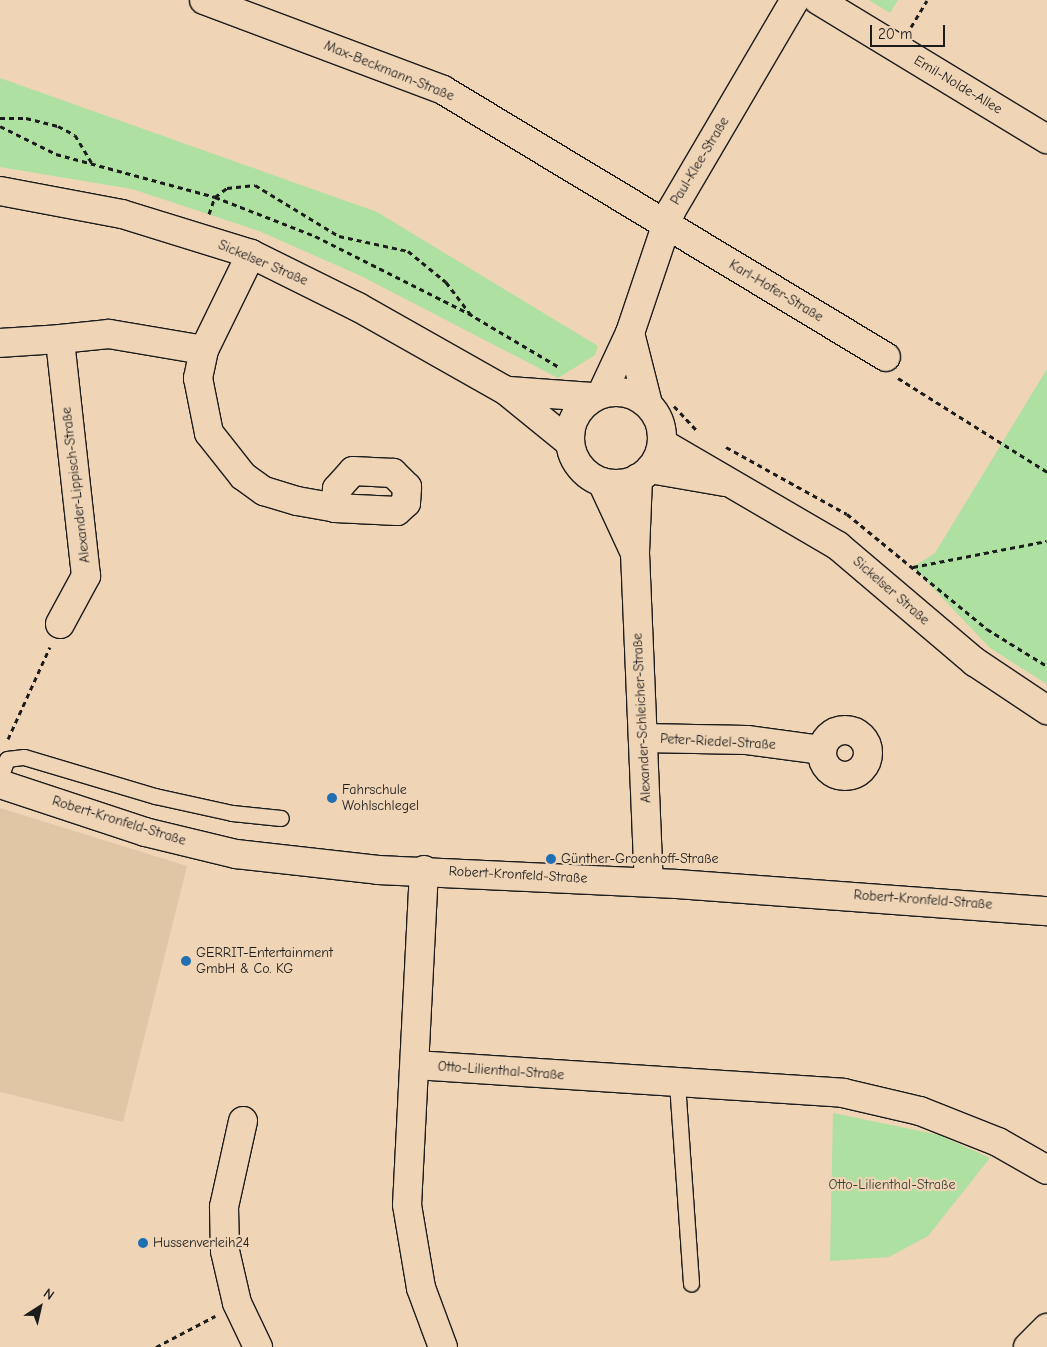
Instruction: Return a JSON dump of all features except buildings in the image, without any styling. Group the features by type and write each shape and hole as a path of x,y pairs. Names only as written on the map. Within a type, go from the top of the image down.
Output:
{"street":[{"name":"Max-Beckmann-Straße","path":"204,0 443,90 665,226"},
{"name":"Paul-Klee-Straße","path":"597,395 630,333 665,226 795,0"},
{"name":"Emil-Nolde-Allee","path":"818,0 1047,138"},
{"name":"Sickelser Straße","path":"0,191 122,214 251,254 358,307 505,390 569,442"},
{"name":"Karl-Hofer-Straße","path":"665,226 886,357"},
{"path":"251,254 204,350 200,401 209,433 222,455 264,491 335,508"},
{"path":"630,333 648,404"},
{"path":"0,343 109,334 204,350"},
{"name":"Alexander-Lippisch-Straße","path":"60,339 86,576 60,624"},
{"name":"Sickelser Straße","path":"505,390 597,395"},
{"path":"622,391 648,404 657,415 662,443 644,474 602,482 583,471 569,442 572,420 597,395 622,391"},
{"name":"Sickelser Straße","path":"662,443 838,546 974,662 1047,710"},
{"name":"Sickelser Straße","path":"644,474 729,482"},
{"name":"Alexander-Schleicher-Straße","path":"644,474 634,553 649,882"},
{"name":"Alexander-Schleicher-Straße","path":"602,482 634,553"},
{"name":"Peter-Riedel-Straße","path":"643,738 747,740 822,750"},
{"name":"Robert-Kronfeld-Straße","path":"4,772 145,832 236,854 424,870 649,882 1047,911"},
{"path":"424,870 407,1205 421,1288 443,1347"},
{"name":"Otto-Lilienthal-Straße","path":"415,1065 843,1093 920,1111 998,1142 1047,1170"},
{"path":"243,1121 224,1207 225,1251 237,1303 258,1347"},
{"path":"1028,1347 1047,1328"}],"lane":[{"path":"0,778 4,772 24,757 155,796 232,813 281,818"},
{"path":"677,1083 691,1284"}],"path":[{"path":"907,33 927,0"},
{"path":"0,118 26,118 58,126 75,135 93,164"},
{"path":"0,126 56,154 215,197 315,236 472,315 562,368"},
{"path":"206,224 215,197 227,188 254,185 339,236 408,251 446,282 472,315"},
{"path":"886,357 901,383 1047,472"},
{"path":"913,567 1047,541"},
{"path":"4,772 6,743 60,624"},
{"path":"156,1347 222,1312"}],"shaded area":[{"path":"0,808 187,866 123,1122 0,1092"}],"green space":[{"path":"869,0 898,0 890,13"},
{"path":"0,78 377,212 598,346 595,355 558,378 361,276 259,231 132,189 0,167"},
{"path":"1047,369 1047,684 990,648 913,567 935,553"},
{"name":"Otto-Lilienthal-Straße","path":"833,1113 939,1135 990,1158 928,1236 889,1257 830,1261"}],"place":[{"name":"Fahrschule Wohlschlegel","path":"332,798"},
{"name":"Günther-Groenhoff-Straße","path":"551,859"},
{"name":"GERRIT-Entertainment GmbH & Co. KG","path":"186,961"},
{"name":"Hussenverleih24","path":"143,1243"}]}
